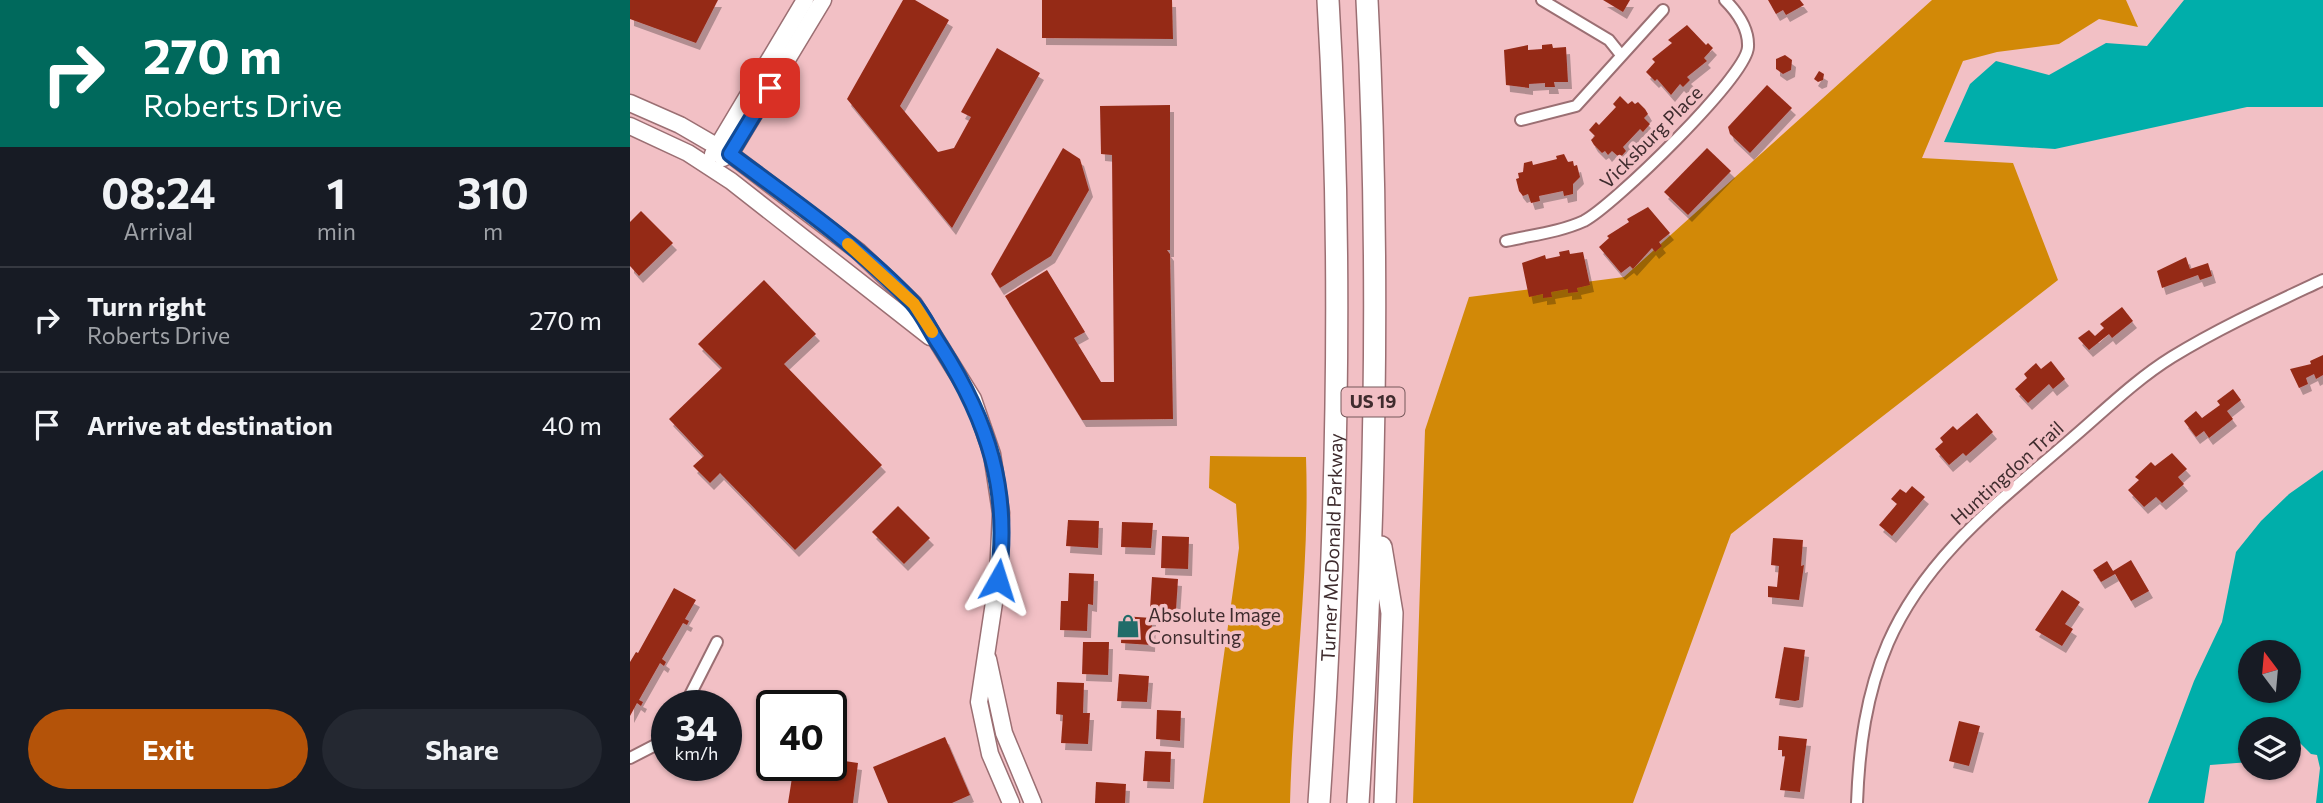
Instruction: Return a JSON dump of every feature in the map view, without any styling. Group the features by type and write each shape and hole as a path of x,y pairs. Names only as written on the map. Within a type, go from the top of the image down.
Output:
{"highway":[{"name":"Turner McDonald Parkway","path":"1319,803 1332,588 1335,441 1335,190 1328,0"},
{"name":"Turner McDonald Parkway","path":"1358,803 1373,496 1374,225 1367,0"},
{"path":"1373,496 1392,613 1385,803"}],"street":[{"path":"723,150 805,0"},
{"path":"709,167 823,0"},
{"path":"1542,0 1609,40 1621,55"},
{"name":"Vicksburg Place","path":"1506,241 1565,228 1601,211 1619,196 1718,93 1744,60 1748,48 1742,23 1725,0"},
{"path":"1521,120 1576,106 1663,10"},
{"path":"630,103 723,150 874,265 914,304 973,399 985,428 998,485 1001,549 987,656 979,686 981,718 990,754 1011,803"},
{"path":"630,126 663,140 709,167 890,303 940,346"},
{"name":"Huntingdon Trail","path":"1857,803 1860,750 1879,666 1905,609 1946,551 2012,490 2169,358 2228,324 2323,280"},
{"path":"693,690 717,642"},
{"path":"987,656 1004,733 1033,803"},
{"path":"630,758 651,747"}],"shaded area":[{"path":"1932,0 2126,0 2138,27 2099,19 2059,44 1997,52 1963,61 1922,158 2013,163 2058,280 1731,534 1633,803 1413,803 1425,430 1469,297 1624,277"},
{"path":"1210,456 1306,457 1306,544 1290,803 1203,803 1239,548 1236,504 1209,488"}],"water":[{"path":"2184,0 2323,0 2323,107 2247,107 2055,149 1944,142 1970,84 1996,61 2049,75 2106,43 2147,46"},
{"path":"2323,470 2323,803 2316,803 2320,768 2317,755 2311,754 2301,744 2301,717 2238,717 2238,763 2210,765 2204,803 2148,803 2194,681 2222,622 2236,552 2261,521 2289,494"}],"building":[{"path":"630,0 718,0 696,43 630,19"},
{"path":"903,0 915,0 949,20 900,106 938,152 954,148 971,117 961,112 997,48 1040,73 952,228 847,99"},
{"path":"1042,0 1172,0 1173,39 1042,38"},
{"path":"1603,0 1630,0 1623,12"},
{"path":"1768,0 1800,0 1804,5 1786,15 1783,10 1776,14"},
{"path":"1687,25 1706,45 1708,43 1713,48 1704,58 1707,61 1687,77 1690,80 1683,87 1680,84 1671,95 1657,79 1655,81 1646,72 1655,62 1652,59 1672,43 1668,40"},
{"path":"1552,44 1553,48 1566,47 1568,82 1554,82 1555,87 1545,87 1545,83 1529,84 1529,88 1506,85 1504,50 1528,45 1528,50 1542,49 1542,45"},
{"path":"1785,55 1792,60 1791,70 1783,74 1776,69 1776,59"},
{"path":"1819,71 1824,74 1823,80 1818,82 1814,79"},
{"path":"1767,85 1792,108 1750,153 1730,134 1728,127"},
{"path":"1620,96 1628,104 1632,101 1635,104 1638,102 1648,114 1644,118 1650,124 1643,132 1640,129 1623,147 1626,151 1620,158 1612,151 1608,155 1605,151 1602,153 1591,140 1595,136 1589,130 1596,122 1599,125 1616,107 1613,104"},
{"path":"1170,105 1170,250 1167,250 1170,254 1173,419 1082,420 1005,296 1047,270 1085,332 1074,338 1101,382 1114,382 1112,155 1101,154 1100,106"},
{"path":"1063,148 1080,159 1089,190 1051,256 1000,288 991,274"},
{"path":"1707,148 1731,171 1688,215 1664,192"},
{"path":"1564,154 1568,162 1573,161 1574,166 1577,165 1580,177 1573,184 1573,194 1564,196 1563,191 1539,196 1540,201 1531,203 1528,194 1523,196 1519,191 1516,179 1519,178 1518,173 1523,172 1524,163 1532,161 1533,165 1557,159 1556,156"},
{"path":"1648,207 1670,233 1659,242 1662,246 1655,252 1652,248 1633,269 1630,266 1621,273 1599,247 1609,238 1607,236 1629,222 1627,219"},
{"path":"641,211 673,243 639,276 630,266 630,222"},
{"path":"1569,250 1570,254 1583,252 1590,285 1577,288 1578,292 1568,293 1568,289 1551,292 1552,297 1543,298 1543,294 1529,297 1522,263 1545,255 1546,259 1560,256 1559,252"},
{"path":"2186,257 2190,269 2208,263 2212,276 2200,280 2198,275 2162,288 2157,271"},
{"path":"764,280 816,334 784,364 882,465 795,550 720,473 710,483 693,466 704,456 669,419 722,368 698,344"},
{"path":"2122,307 2133,321 2112,338 2109,334 2089,350 2078,338 2089,330 2095,336 2104,328 2100,324"},
{"path":"2323,355 2323,375 2316,379 2314,374 2306,378 2308,384 2299,388 2290,369 2311,364 2310,361"},
{"path":"2051,361 2065,379 2053,389 2049,384 2028,403 2015,389 2027,378 2024,374 2036,363 2041,369"},
{"path":"2233,389 2241,400 2227,411 2233,419 2209,438 2204,431 2196,437 2184,421 2196,411 2202,418 2220,405 2217,401"},
{"path":"1977,413 1993,432 1966,456 1963,453 1949,465 1935,449 1943,442 1940,438 1953,426 1957,430"},
{"path":"2172,453 2187,469 2178,477 2184,484 2162,503 2156,497 2144,507 2128,490 2139,480 2135,477 2151,462 2155,466"},
{"path":"1912,486 1925,497 1892,536 1879,525 1897,504 1891,499 1900,489 1906,493"},
{"path":"898,506 930,538 904,564 872,532"},
{"path":"1068,520 1099,521 1098,548 1066,546"},
{"path":"1122,522 1153,523 1151,548 1121,547"},
{"path":"1162,536 1189,537 1188,569 1161,568"},
{"path":"1773,538 1803,540 1801,566 1804,565 1799,600 1768,597 1768,586 1777,587 1779,566 1771,565"},
{"path":"2131,560 2149,591 2131,601 2115,574 2101,582 2093,570 2107,561 2113,571"},
{"path":"1069,573 1094,574 1093,605 1088,604 1087,631 1060,630 1061,601 1068,601"},
{"path":"1152,577 1178,579 1176,610 1150,609"},
{"path":"674,588 696,600 685,619 689,621 687,625 683,623 662,659 666,662 664,666 660,663 639,700 643,702 641,706 637,703 630,716 630,662 636,652 638,653"},
{"path":"2062,590 2080,602 2065,624 2073,629 2062,646 2035,630"},
{"path":"1122,616 1152,618 1151,645 1121,643"},
{"path":"1083,642 1109,642 1108,675 1082,674"},
{"path":"1784,647 1805,650 1799,700 1795,701 1775,698"},
{"path":"1119,674 1149,676 1147,702 1117,701"},
{"path":"1057,682 1084,683 1083,713 1090,713 1088,744 1061,743 1063,715 1056,714"},
{"path":"1157,710 1181,711 1180,741 1156,739"},
{"path":"1959,721 1980,726 1969,766 1949,761"},
{"path":"1779,736 1807,739 1800,792 1780,790 1785,756 1782,756 1782,750 1778,750"},
{"path":"945,737 970,795 952,803 888,803 873,767"},
{"path":"1145,751 1171,752 1170,782 1143,781"},
{"path":"847,761 858,763 853,803 788,803 791,781 847,781"},
{"path":"1096,782 1126,784 1125,803 1095,803"}],"slow traffic":[{"path":"848,244 914,304 932,332"}],"place":[{"name":"Absolute Image Consulting","path":"1128,626"}],"route":[{"path":"770,88 730,154 858,251 914,304 926,321 973,399 985,428 998,485 1001,513 998,580"}]}
